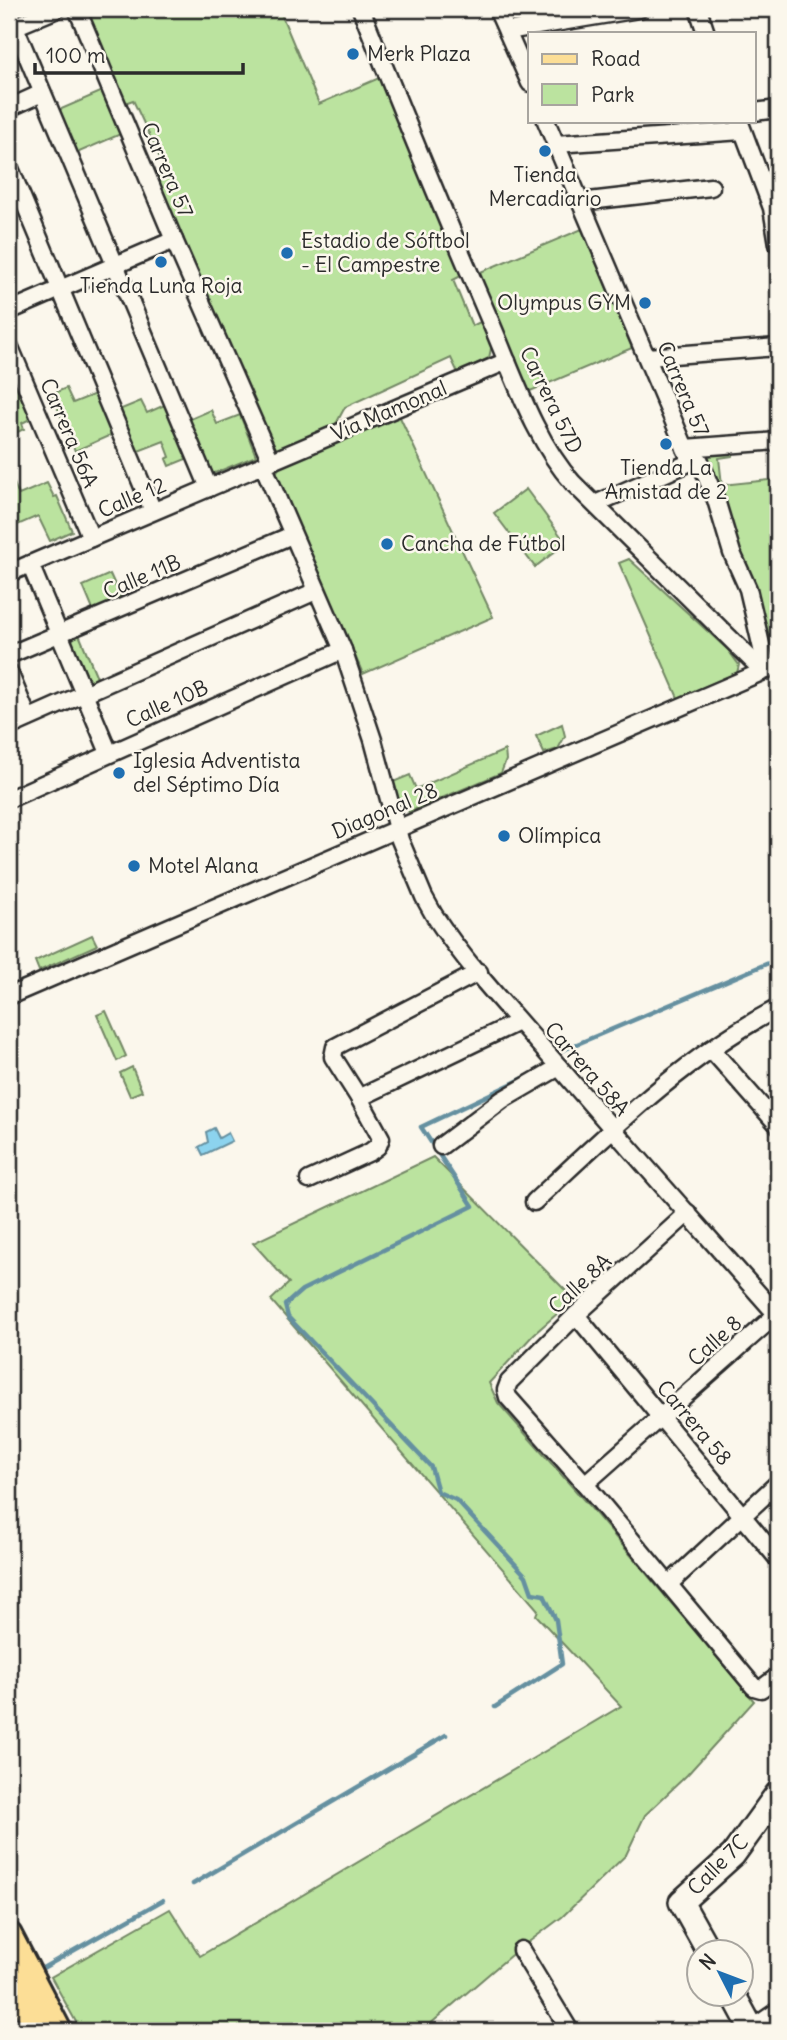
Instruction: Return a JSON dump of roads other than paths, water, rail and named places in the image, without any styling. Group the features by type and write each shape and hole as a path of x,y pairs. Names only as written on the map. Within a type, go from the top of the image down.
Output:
{"main road":[{"path":"9,1935 26,2031"},
{"path":"14,1971 39,2031"},
{"path":"14,1971 59,2031"},
{"path":"14,1971 71,2031"}],"street":[{"path":"13,9 15,27 42,93 209,488"},
{"path":"15,27 57,9"},
{"name":"Carrera 57","path":"77,9 267,463 292,535 343,650 373,740 397,829"},
{"name":"Carrera 57D","path":"361,9 444,214 507,361 554,460 573,483 769,669"},
{"path":"497,9 528,78"},
{"path":"507,31 639,9"},
{"path":"698,9 706,32"},
{"path":"9,107 42,93"},
{"path":"756,112 778,109"},
{"name":"Carrera 57","path":"546,122 688,455 703,463 748,589 769,669"},
{"path":"556,144 740,126 775,207 778,243"},
{"path":"9,166 58,289 153,511"},
{"path":"580,202 711,187"},
{"path":"9,311 174,240"},
{"name":"Carrera 56A","path":"9,345 92,538"},
{"path":"647,358 778,347"},
{"name":"Vía Mamonal","path":"267,463 507,361"},
{"path":"595,504 688,455 778,442"},
{"name":"Calle 12","path":"9,572 267,463"},
{"name":"Calle 11B","path":"9,655 292,535"},
{"path":"30,564 109,753"},
{"path":"9,727 316,591"},
{"name":"Calle 10B","path":"9,799 343,650"},
{"name":"Diagonal 28","path":"9,996 769,669"},
{"path":"9,672 28,718"},
{"name":"Carrera 58A","path":"397,829 405,855 434,915 518,1022 611,1130 778,1314"},
{"path":"309,1180 370,1152 378,1146 381,1138 333,1057 335,1047 479,972"},
{"path":"534,1202 611,1130 711,1049 751,1022 778,1008"},
{"path":"359,1098 518,1022"},
{"path":"711,1049 778,1125"},
{"path":"441,1146 502,1100 559,1067"},
{"name":"Calle 8A","path":"586,1484 508,1397 506,1390 509,1382 576,1315 688,1213"},
{"name":"Calle 8","path":"586,1484 778,1314"},
{"name":"Carrera 58","path":"576,1315 778,1559"},
{"path":"669,1584 778,1483"},
{"path":"586,1484 754,1687 761,1689 773,1681"},
{"name":"Calle 7C","path":"701,1938 681,1902 733,1855 778,1793"},
{"path":"521,1950 570,2031"},
{"path":"741,2008 754,2031 778,2015"}],"water":[{"path":"214,1128 219,1138 228,1133 232,1141 203,1155 199,1147 208,1142 206,1132"}],"waterway":[{"path":"563,1050 778,959"},
{"path":"495,1707 562,1664 556,1620 544,1595 532,1593 526,1576 456,1500 438,1492 431,1467 288,1317 285,1305 302,1290 473,1206 421,1127 530,1075"},
{"path":"193,1884 446,1735"},
{"path":"41,1969 163,1900"}],"place":[{"name":"Merk Plaza","path":"353,54"},
{"name":"Tienda Mercadiario","path":"545,151"},
{"name":"Estadio de Sóftbol - El Campestre","path":"287,253"},
{"name":"Tienda Luna Roja","path":"161,262"},
{"name":"Olympus GYM","path":"645,303"},
{"name":"Tienda La Amistad de 2","path":"666,444"},
{"name":"Cancha de Fútbol","path":"387,544"},
{"name":"Iglesia Adventista del Séptimo Día","path":"119,773"},
{"name":"Olímpica","path":"504,836"},
{"name":"Motel Alana","path":"134,866"}]}
